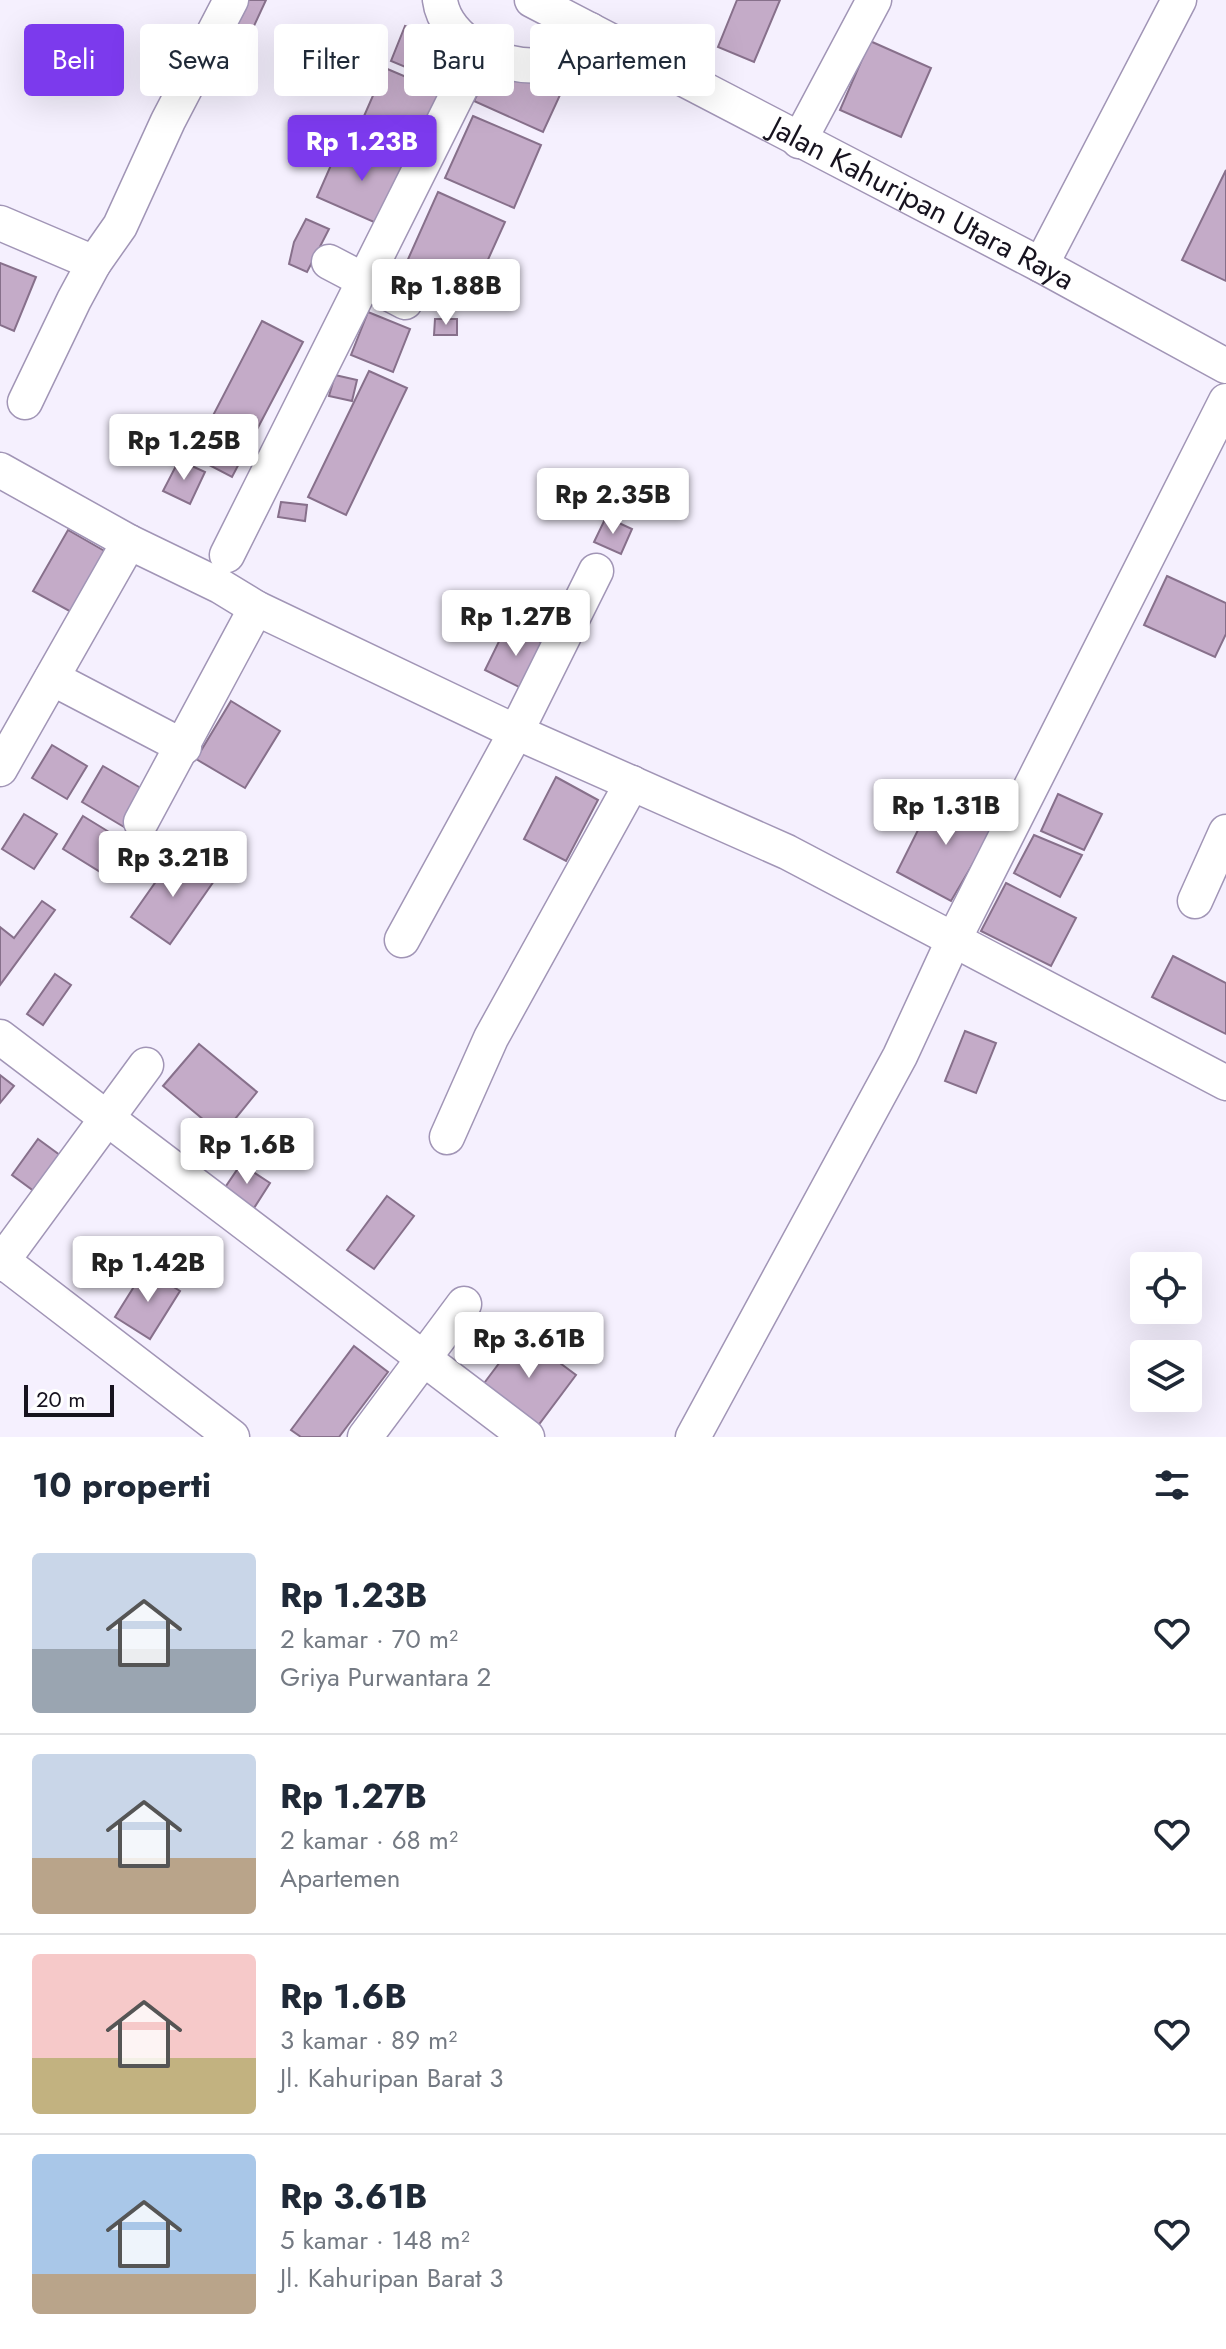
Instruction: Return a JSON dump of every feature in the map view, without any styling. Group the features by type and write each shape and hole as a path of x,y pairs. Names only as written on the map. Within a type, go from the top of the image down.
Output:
{"street":[{"path":"25,402 94,263 120,226 168,121 231,0"},
{"path":"440,0 450,24"},
{"path":"799,141 874,0"},
{"path":"1041,265 1179,0"},
{"name":"Jalan Kahuripan Utara Raya","path":"549,4 581,24"},
{"path":"227,555 457,96"},
{"name":"Jalan Kahuripan Utara Raya","path":"714,96 1225,362"},
{"path":"0,223 94,263"},
{"path":"329,262 405,302"},
{"path":"693,1437 900,1056 953,941 1226,401"},
{"path":"0,470 256,608 516,732 787,852 1226,1083"},
{"path":"0,769 129,542"},
{"path":"402,940 516,732 596,571"},
{"path":"141,822 256,608"},
{"path":"52,678 184,747"},
{"path":"447,1137 491,1038 632,783"},
{"path":"1195,901 1226,832"},
{"path":"0,1037 527,1437"},
{"path":"146,1065 1,1261 232,1437"},
{"path":"365,1437 464,1304"}],"building":[{"path":"245,0 266,0 255,24 234,24"},
{"path":"737,0 780,0 754,62 718,47"},
{"path":"404,28 404,66 391,61"},
{"path":"870,41 931,68 901,137 840,110"},
{"path":"388,69 404,76 404,96 443,96 413,165 354,139 373,96 388,96"},
{"path":"514,74 530,81 530,96 560,96 543,132 474,101 476,96 514,96"},
{"path":"473,116 541,145 514,208 445,178"},
{"path":"342,140 408,169 383,226 317,197"},
{"path":"1226,170 1226,281 1182,260"},
{"path":"438,192 505,222 472,295 405,266"},
{"path":"306,219 329,229 307,272 289,264 294,242"},
{"path":"0,263 36,277 14,331 0,325"},
{"path":"368,312 410,329 393,372 351,355"},
{"path":"435,319 457,319 457,335 434,335"},
{"path":"262,321 303,342 232,477 192,456"},
{"path":"369,371 407,388 346,515 308,497"},
{"path":"335,375 357,380 352,401 329,396"},
{"path":"179,460 205,472 190,504 163,491"},
{"path":"602,479 630,489 620,517 592,508"},
{"path":"281,502 307,505 305,521 278,517"},
{"path":"606,517 632,529 621,554 594,542"},
{"path":"68,530 108,553 73,613 33,591"},
{"path":"1167,576 1226,603 1226,634 1215,657 1144,625"},
{"path":"527,592 544,600 531,628 514,620"},
{"path":"507,625 547,645 525,690 485,670"},
{"path":"231,701 280,731 245,788 196,759"},
{"path":"52,745 87,766 67,799 32,778"},
{"path":"103,766 146,791 124,827 82,802"},
{"path":"556,777 598,800 566,861 524,839"},
{"path":"936,794 998,821 951,901 897,872"},
{"path":"1058,794 1102,814 1084,850 1041,831"},
{"path":"24,814 57,834 34,869 2,849"},
{"path":"83,816 122,840 102,873 63,849"},
{"path":"1034,835 1082,855 1060,897 1014,873"},
{"path":"176,853 214,881 170,944 131,917"},
{"path":"1006,883 1076,918 1051,966 981,931"},
{"path":"42,901 55,910 0,985 0,927 14,938"},
{"path":"1173,956 1226,983 1226,1034 1152,997"},
{"path":"55,974 71,985 43,1025 27,1014"},
{"path":"965,1031 996,1043 976,1093 945,1081"},
{"path":"199,1044 257,1092 222,1135 163,1086"},
{"path":"0,1075 14,1086 0,1103"},
{"path":"38,1139 68,1161 42,1197 12,1175"},
{"path":"241,1164 270,1183 254,1208 224,1189"},
{"path":"387,1196 414,1216 374,1269 347,1250"},
{"path":"145,1269 180,1291 150,1339 115,1317"},
{"path":"521,1334 576,1375 537,1427 482,1386"},
{"path":"354,1346 388,1372 339,1437 301,1437 291,1430"}]}
